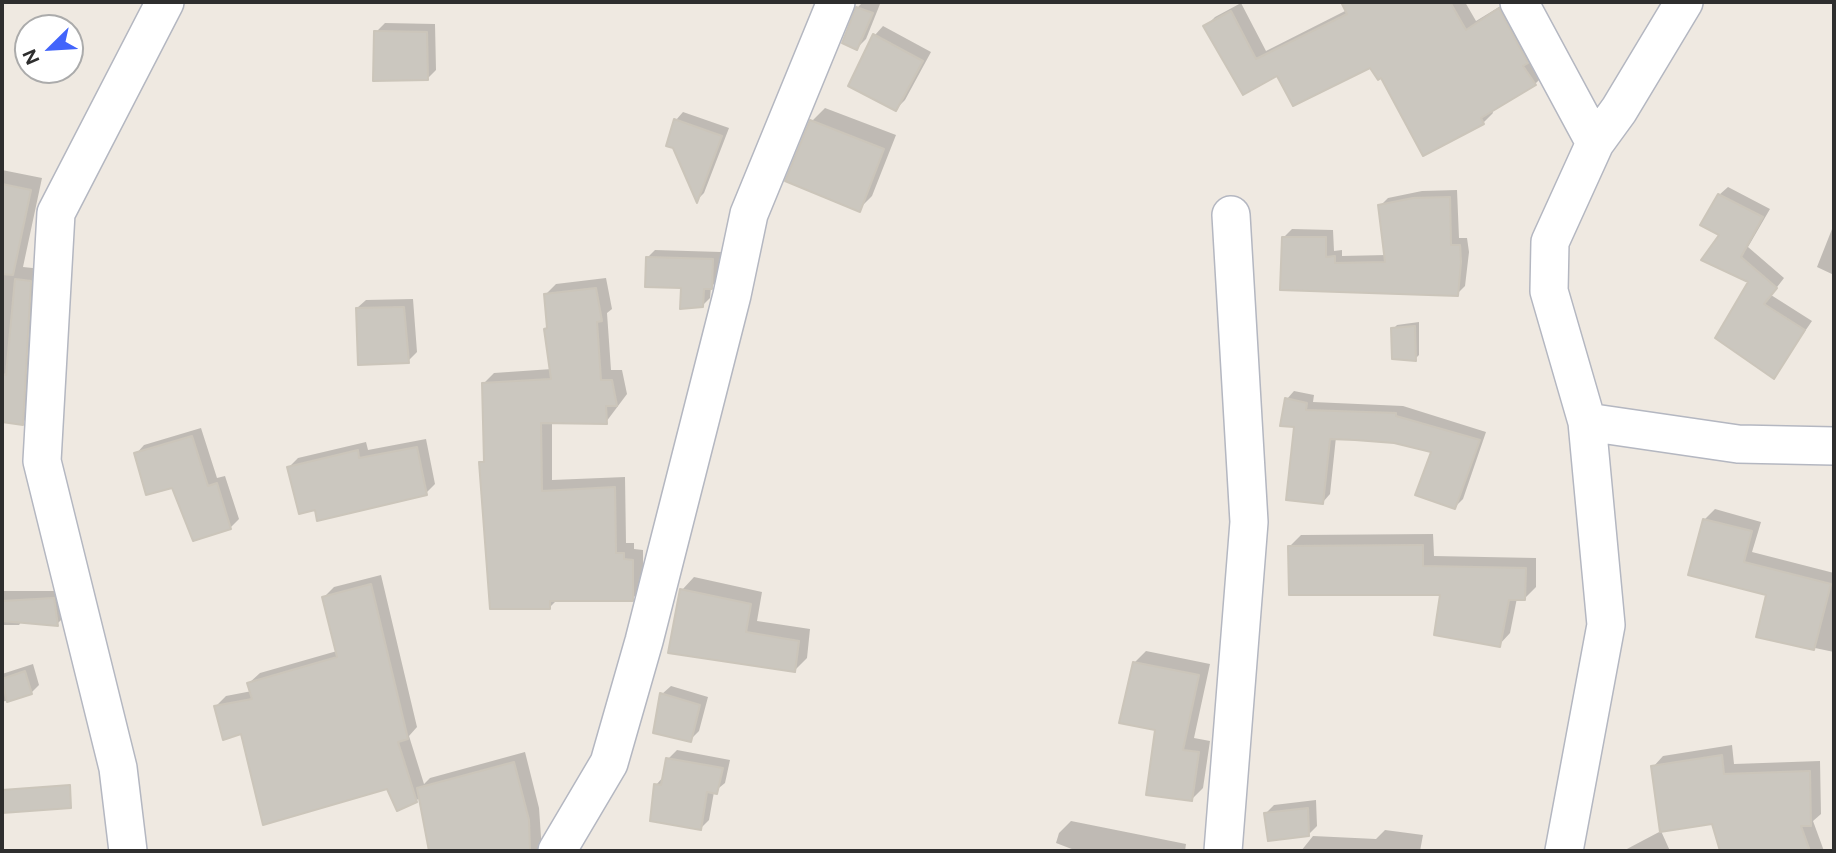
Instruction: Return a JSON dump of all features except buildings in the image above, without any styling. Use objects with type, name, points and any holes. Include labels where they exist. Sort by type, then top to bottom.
[{"type":"street","points":[[128,851],[118,768],[42,461],[55,213],[165,2]]},
{"type":"street","points":[[557,851],[609,763],[644,641],[749,214],[836,2]]},
{"type":"street","points":[[1519,2],[1595,143]]},
{"type":"street","points":[[1564,851],[1606,625],[1587,422],[1549,291],[1550,242],[1595,143],[1619,110],[1684,2]]},
{"type":"street","points":[[1223,851],[1249,522],[1231,215]]},
{"type":"street","points":[[1587,422],[1738,444],[1834,446]]}]
